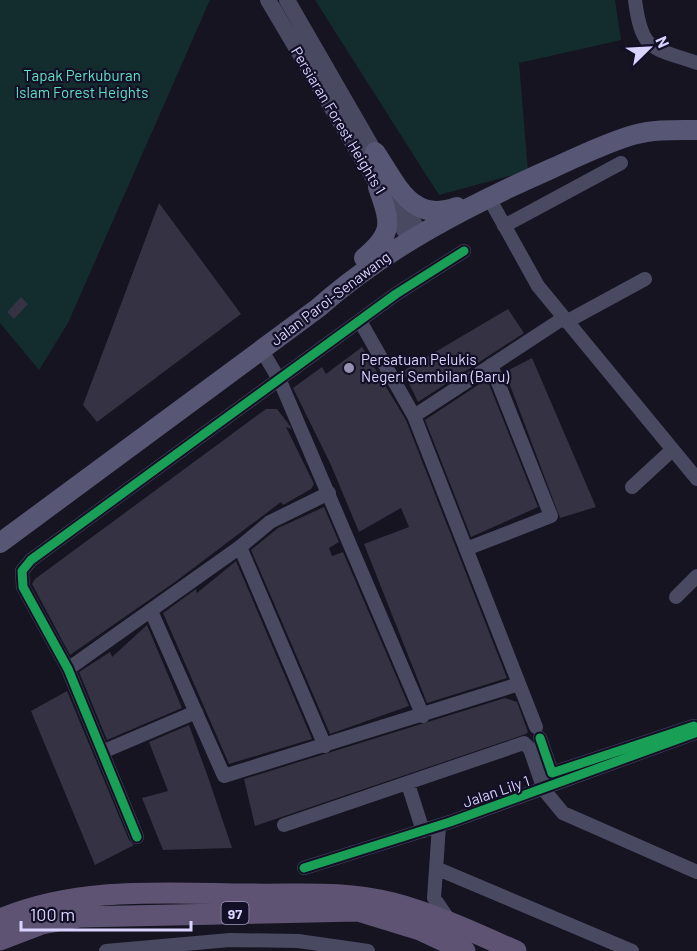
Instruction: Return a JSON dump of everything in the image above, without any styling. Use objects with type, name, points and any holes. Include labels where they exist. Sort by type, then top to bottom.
[{"type":"main road","name":"Jalan Paroi-Senawang","points":[[0,543],[318,308],[354,276],[415,237],[496,194],[634,135],[697,130]]},
{"type":"main road","points":[[375,152],[411,203],[419,209],[434,212],[452,209],[496,194]]},
{"type":"main road","points":[[318,308],[334,284],[382,243],[385,237],[388,222],[378,187]]},
{"type":"main road","name":"97","points":[[0,919],[60,900],[117,893],[324,892],[400,906],[516,951]]},
{"type":"main road","name":"97","points":[[0,940],[42,924],[80,917],[358,911],[420,930],[465,951]]},
{"type":"street","name":"Persiaran Forest Heights 1","points":[[268,0],[378,187],[415,237]]},
{"type":"street","name":"Persiaran Forest Heights 1","points":[[287,0],[375,152],[415,237]]},
{"type":"street","points":[[635,0],[646,42],[654,48],[697,63]]},
{"type":"street","points":[[504,226],[621,163]]},
{"type":"street","points":[[496,194],[504,226],[538,286],[671,451],[697,479]]},
{"type":"street","points":[[137,837],[68,669],[23,587],[22,571],[31,560],[280,381],[396,294],[464,250]]},
{"type":"street","points":[[414,416],[564,320],[645,279]]},
{"type":"street","points":[[152,611],[224,776],[423,716],[519,684],[414,416],[360,321]]},
{"type":"street","points":[[261,349],[280,381],[423,716]]},
{"type":"street","points":[[466,549],[551,516],[491,366]]},
{"type":"street","points":[[633,487],[671,451]]},
{"type":"street","points":[[68,669],[240,547],[270,522],[329,493]]},
{"type":"street","points":[[240,547],[325,746]]},
{"type":"street","points":[[676,597],[697,576]]},
{"type":"street","name":"Jalan Lily 1","points":[[304,868],[544,790],[695,733],[694,726],[552,773],[519,684]]},
{"type":"street","points":[[102,752],[196,712]]},
{"type":"street","points":[[284,825],[524,743],[530,749],[544,790],[563,813],[697,872]]},
{"type":"street","points":[[408,784],[423,831]]},
{"type":"street","points":[[439,826],[438,869],[434,889],[437,906],[458,927]]},
{"type":"street","points":[[438,869],[633,951]]},
{"type":"street","points":[[400,906],[417,902],[434,889]]},
{"type":"street","points":[[106,951],[230,939],[298,941],[368,951]]},
{"type":"green space","name":"Tapak Perkuburan Islam Forest Heights","points":[[0,0],[210,0],[68,323],[39,370],[0,323]]},
{"type":"green space","points":[[315,0],[615,0],[621,40],[519,63],[528,171],[439,195]]},
{"type":"building","points":[[159,203],[241,314],[97,422],[83,405]]},
{"type":"building","points":[[21,297],[28,304],[14,319],[7,312]]},
{"type":"building","points":[[508,309],[524,333],[418,402],[403,371]]},
{"type":"building","points":[[362,347],[406,420],[507,678],[427,703],[364,544],[409,527],[401,508],[359,532],[331,465],[293,388],[322,367],[326,374]]},
{"type":"building","points":[[532,358],[596,507],[560,518],[505,372]]},
{"type":"building","points":[[487,379],[538,507],[471,537],[425,420]]},
{"type":"building","points":[[266,409],[277,409],[290,426],[291,429],[286,427],[314,484],[311,489],[283,505],[281,502],[175,582],[70,655],[32,584],[35,579]]},
{"type":"building","points":[[324,507],[339,542],[329,548],[332,556],[343,552],[409,706],[330,734],[251,550],[278,528]]},
{"type":"building","points":[[236,561],[312,739],[229,764],[163,613],[196,589],[197,593]]},
{"type":"building","points":[[147,625],[182,708],[107,740],[79,672],[110,652],[112,657]]},
{"type":"building","points":[[67,691],[129,840],[134,845],[95,865],[31,711]]},
{"type":"building","points":[[505,698],[517,702],[528,732],[526,734],[255,826],[244,779]]},
{"type":"building","points":[[189,725],[232,848],[163,850],[142,798],[168,791],[149,742]]},
{"type":"cycle path","points":[[137,837],[68,669],[23,587],[22,571],[31,560],[396,294],[464,251]]},
{"type":"cycle path","points":[[304,868],[450,822],[695,733],[694,726],[552,773],[540,738]]},
{"type":"place","name":"Persatuan Pelukis Negeri Sembilan (Baru)","points":[[349,368]]}]
